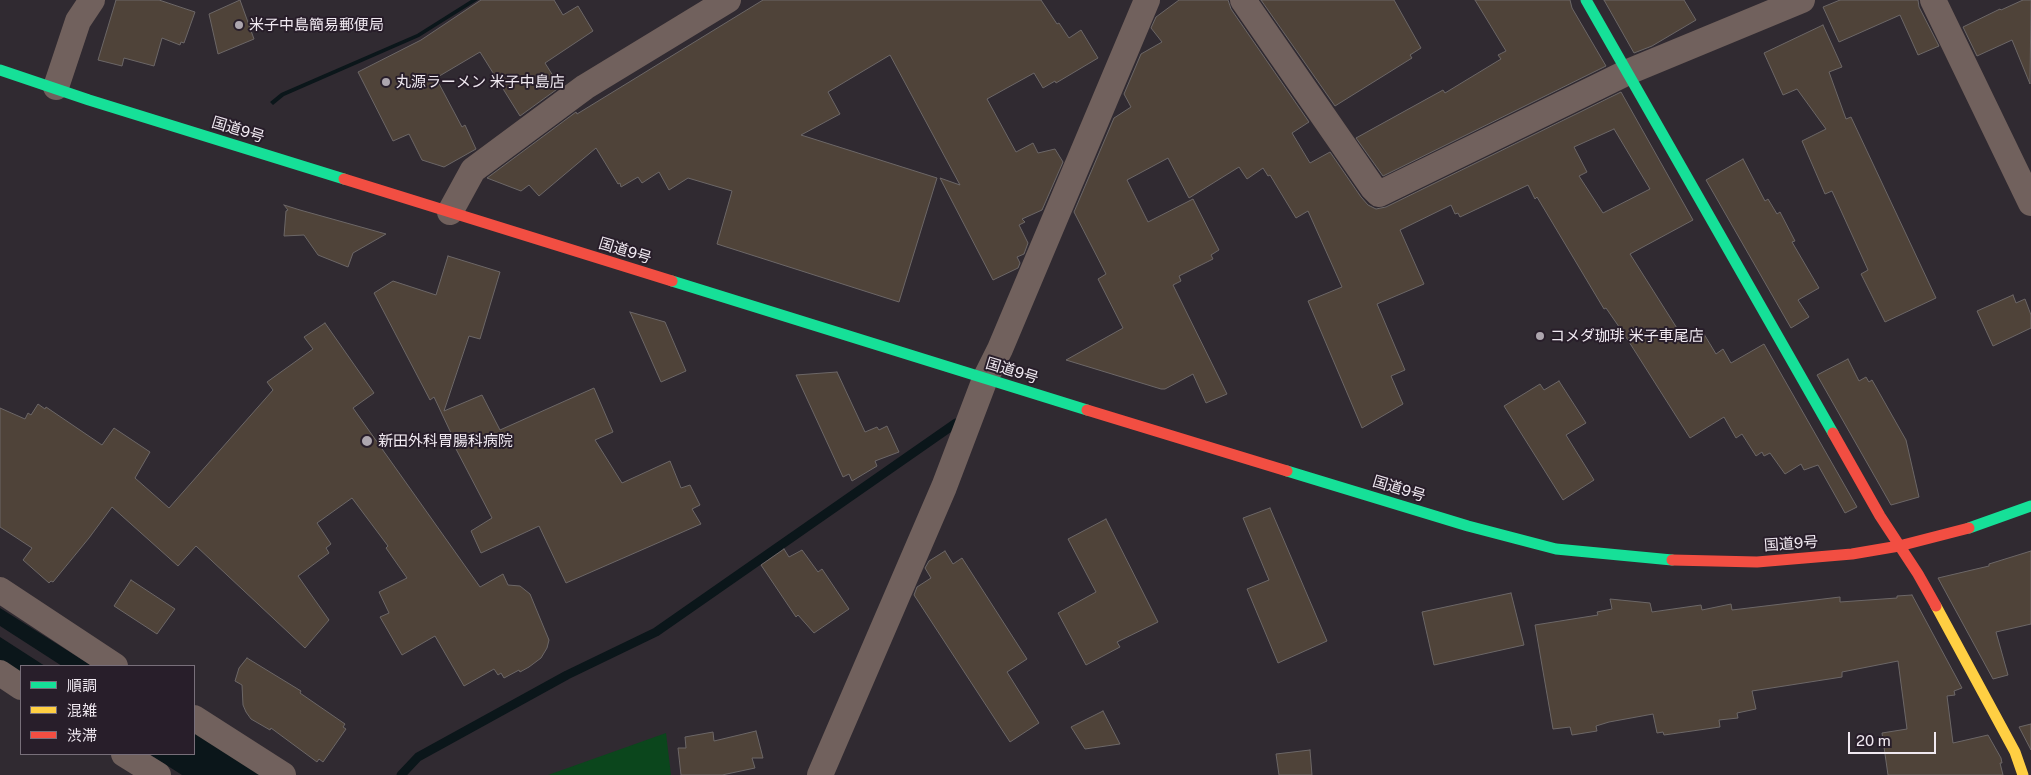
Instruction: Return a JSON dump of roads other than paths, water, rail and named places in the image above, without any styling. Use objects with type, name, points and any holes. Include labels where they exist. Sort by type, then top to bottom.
[{"type":"main road","points":[[1586,0],[1876,508],[1918,574],[2015,752],[2022,775]]},
{"type":"main road","name":"国道9号","points":[[0,70],[89,100],[985,379],[1468,526],[1556,549],[1652,559],[1757,562],[1852,554],[1899,546],[1974,527],[2031,506]]},
{"type":"street","points":[[56,88],[78,21],[92,0]]},
{"type":"street","points":[[450,212],[473,170],[585,87],[728,0]]},
{"type":"street","points":[[820,775],[944,487],[985,379],[1000,349],[1147,0]]},
{"type":"street","points":[[1243,0],[1379,194],[1628,72],[1795,1]]},
{"type":"street","points":[[1933,0],[2031,203]]},
{"type":"street","points":[[0,590],[113,665]]},
{"type":"street","points":[[195,719],[283,775]]},
{"type":"street","points":[[126,755],[158,775]]},
{"type":"waterway","points":[[401,775],[418,757],[567,675],[656,632],[956,423]]},
{"type":"place","name":"米子中島簡易郵便局","points":[[239,25]]},
{"type":"place","name":"丸源ラーメン 米子中島店","points":[[386,82]]},
{"type":"place","name":"コメダ珈琲 米子車尾店","points":[[1540,336]]},
{"type":"place","name":"新田外科胃腸科病院","points":[[367,441]]}]
